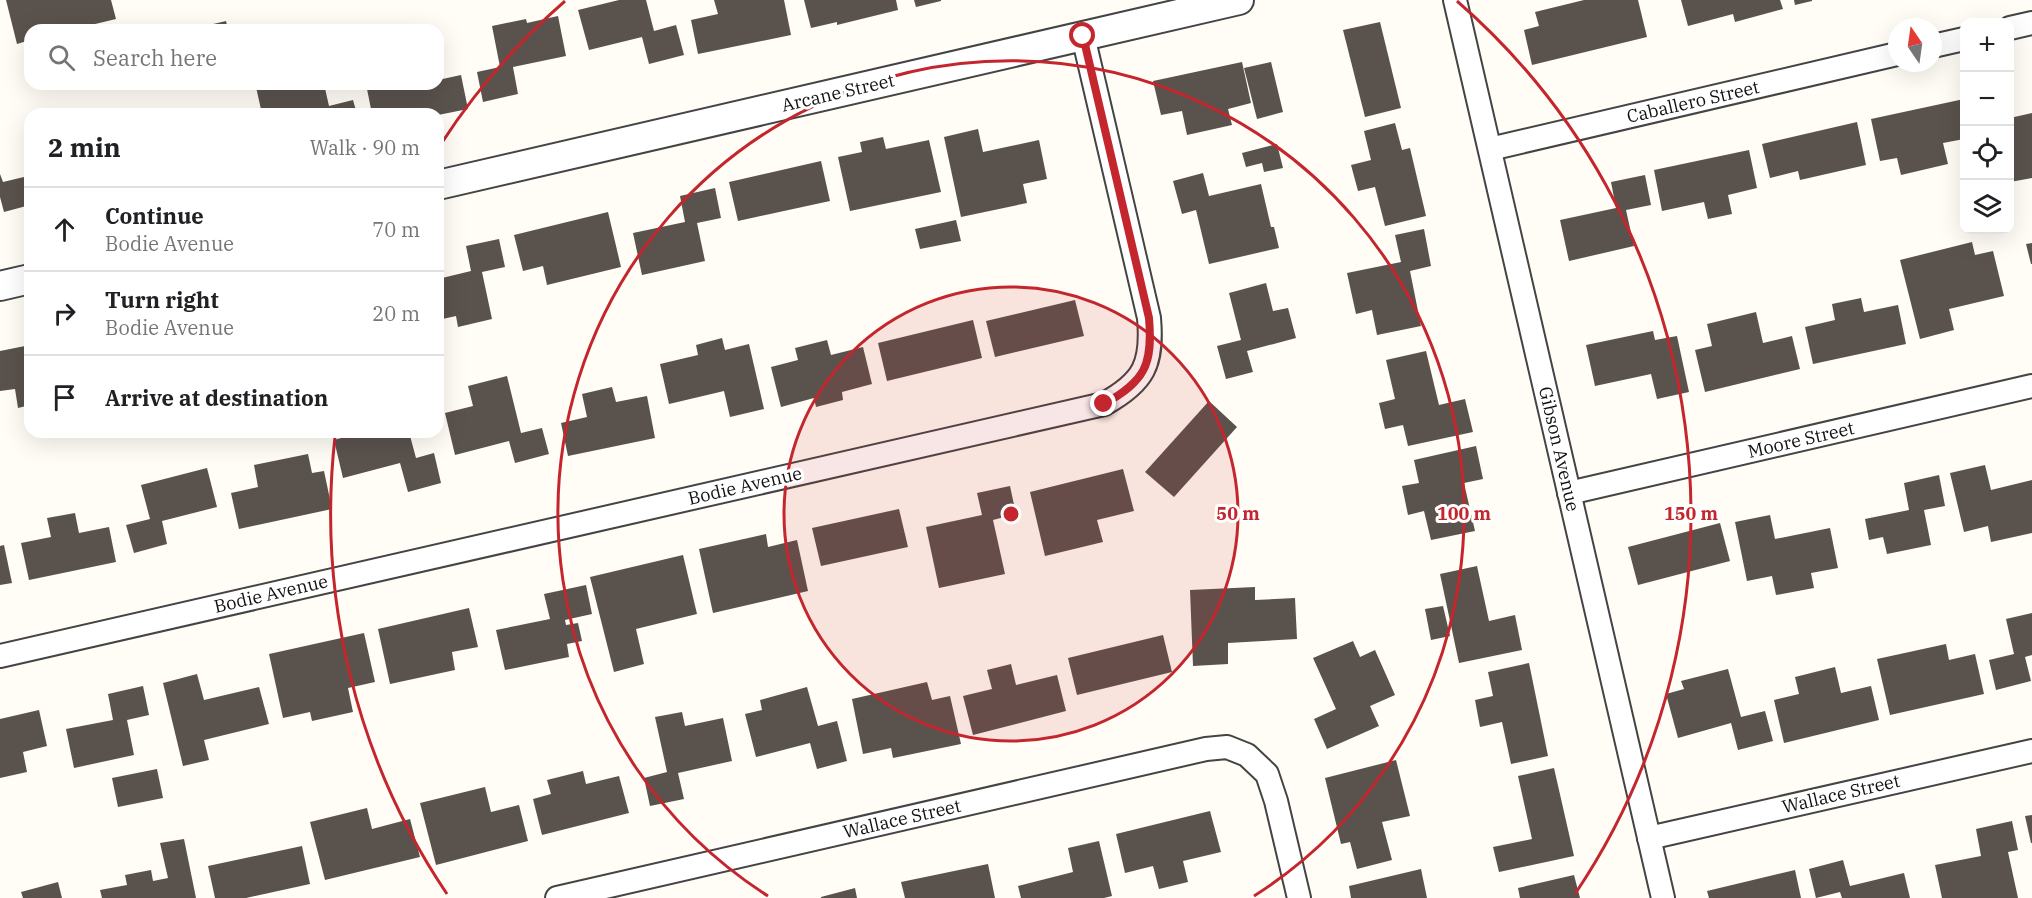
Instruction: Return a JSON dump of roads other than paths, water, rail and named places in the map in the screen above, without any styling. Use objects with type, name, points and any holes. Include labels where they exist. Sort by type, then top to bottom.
[{"type":"street","name":"Arcane Street","points":[[444,184],[1239,0]]},
{"type":"street","name":"Gibson Avenue","points":[[1455,0],[1663,898]]},
{"type":"street","points":[[2014,27],[2032,23]]},
{"type":"street","name":"Bodie Avenue","points":[[0,656],[1104,404],[1127,391],[1144,371],[1152,345],[1149,318],[1083,36]]},
{"type":"street","points":[[1942,44],[1960,40]]},
{"type":"street","name":"Caballero Street","points":[[1490,149],[1888,56]]},
{"type":"street","points":[[0,286],[24,280]]},
{"type":"street","name":"Moore Street","points":[[1569,493],[2032,386]]},
{"type":"street","name":"Wallace Street","points":[[557,898],[1206,749],[1227,747],[1247,755],[1267,774],[1276,801],[1299,898]]},
{"type":"street","name":"Wallace Street","points":[[1649,838],[2032,751]]}]
